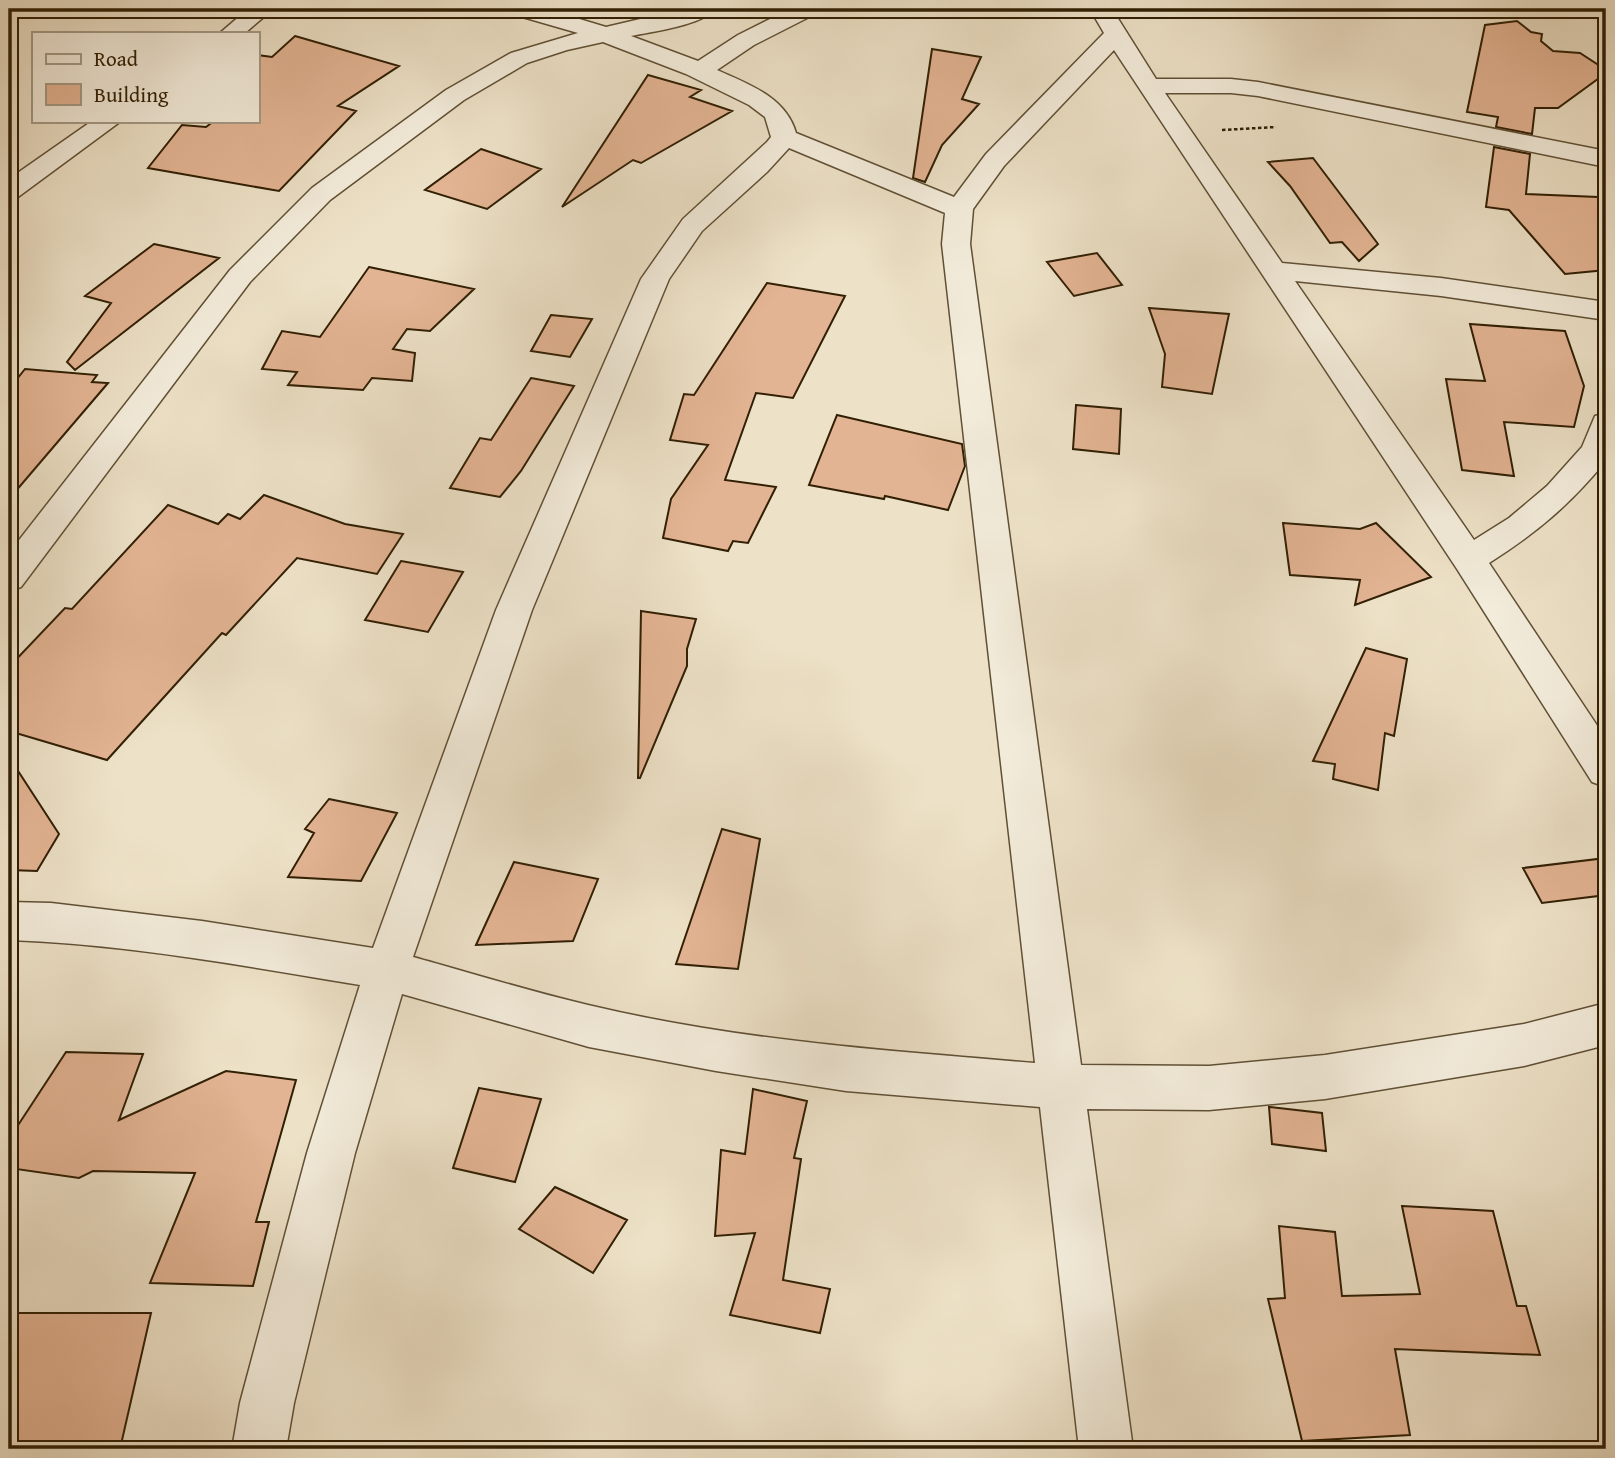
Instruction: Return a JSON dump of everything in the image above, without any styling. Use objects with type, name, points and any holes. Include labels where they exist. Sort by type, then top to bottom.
[{"type":"street","points":[[232,32],[262,9]]},
{"type":"street","points":[[259,1449],[267,1404],[331,1153],[387,970],[514,610],[655,279],[677,243],[699,218],[772,156],[784,137],[781,123],[773,110],[738,88],[602,34],[520,9]]},
{"type":"street","points":[[9,578],[240,276],[321,194],[360,162],[481,79],[519,58],[602,34],[674,20],[704,9]]},
{"type":"street","points":[[699,71],[746,40],[805,10]]},
{"type":"street","points":[[1106,1449],[956,244],[959,209],[995,160],[1108,22],[1148,86],[1469,560],[1606,771]]},
{"type":"street","points":[[1148,86],[1231,86],[1258,89],[1606,159]]},
{"type":"street","points":[[9,191],[107,122]]},
{"type":"street","points":[[784,137],[959,209]]},
{"type":"street","points":[[1274,271],[1397,281],[1520,296],[1606,311]]},
{"type":"street","points":[[1469,560],[1521,526],[1559,494],[1597,451],[1606,423]]},
{"type":"street","points":[[9,921],[51,922],[202,940],[387,970],[589,1027],[716,1050],[846,1069],[1060,1087],[1209,1088],[1325,1077],[1524,1045],[1606,1024]]},
{"type":"building","points":[[1517,21],[1531,32],[1542,34],[1541,41],[1553,51],[1580,53],[1606,70],[1606,73],[1558,108],[1535,108],[1532,134],[1496,127],[1498,117],[1467,112],[1485,25]]},
{"type":"building","points":[[295,36],[399,66],[338,106],[356,111],[279,191],[148,168],[182,125],[206,127],[213,122],[259,122],[259,55],[272,57]]},
{"type":"building","points":[[932,49],[981,57],[962,99],[979,104],[942,145],[925,182],[913,178]]},
{"type":"building","points":[[648,75],[701,90],[690,97],[732,111],[641,163],[633,160],[562,207]]},
{"type":"building","points":[[1494,147],[1530,154],[1526,194],[1598,197],[1606,221],[1606,270],[1565,274],[1509,210],[1486,207]]},
{"type":"building","points":[[481,149],[541,169],[487,209],[425,190]]},
{"type":"building","points":[[1313,158],[1378,244],[1359,261],[1342,242],[1330,243],[1290,186],[1268,162]]},
{"type":"building","points":[[154,244],[219,258],[75,370],[67,362],[111,303],[85,296]]},
{"type":"building","points":[[1097,253],[1122,285],[1074,296],[1047,262]]},
{"type":"building","points":[[369,267],[474,289],[430,331],[407,329],[393,349],[415,353],[412,381],[372,378],[363,390],[288,385],[297,372],[262,369],[282,331],[320,337]]},
{"type":"building","points":[[767,283],[845,296],[793,398],[756,393],[725,480],[776,487],[748,543],[733,541],[728,551],[663,538],[671,499],[708,445],[670,440],[684,394],[694,395]]},
{"type":"building","points":[[1149,308],[1229,314],[1212,394],[1162,387],[1165,354]]},
{"type":"building","points":[[551,315],[592,319],[570,357],[531,351]]},
{"type":"building","points":[[1470,324],[1565,331],[1584,386],[1574,427],[1504,422],[1514,476],[1462,470],[1446,379],[1485,381]]},
{"type":"building","points":[[25,369],[97,375],[92,382],[108,383],[9,499],[9,389]]},
{"type":"building","points":[[531,378],[574,386],[521,471],[500,497],[450,488],[480,438],[491,440]]},
{"type":"building","points":[[1076,405],[1121,409],[1119,454],[1073,449]]},
{"type":"building","points":[[837,415],[962,444],[965,466],[948,510],[885,496],[884,499],[809,485]]},
{"type":"building","points":[[264,495],[345,524],[403,534],[377,574],[297,558],[226,635],[222,633],[107,760],[9,731],[9,667],[65,608],[72,609],[168,505],[218,524],[228,514],[240,519]]},
{"type":"building","points":[[1283,523],[1360,529],[1376,523],[1431,577],[1355,605],[1360,580],[1290,575]]},
{"type":"building","points":[[401,561],[463,572],[428,632],[365,620]]},
{"type":"building","points":[[641,611],[696,619],[687,649],[687,666],[638,778]]},
{"type":"building","points":[[1366,648],[1407,659],[1394,736],[1385,733],[1378,790],[1333,779],[1335,764],[1313,761]]},
{"type":"building","points":[[9,757],[59,834],[37,871],[9,870]]},
{"type":"building","points":[[329,799],[397,813],[361,881],[288,877],[314,833],[305,829]]},
{"type":"building","points":[[722,829],[760,839],[738,969],[676,964]]},
{"type":"building","points":[[1606,858],[1606,895],[1542,903],[1523,868]]},
{"type":"building","points":[[514,862],[598,879],[573,941],[476,945]]},
{"type":"building","points":[[66,1052],[143,1054],[119,1120],[226,1071],[296,1080],[256,1222],[269,1222],[253,1286],[150,1283],[195,1173],[93,1171],[79,1178],[9,1168],[9,1139]]},
{"type":"building","points":[[479,1088],[541,1099],[515,1182],[453,1168]]},
{"type":"building","points":[[753,1089],[807,1101],[794,1158],[801,1159],[783,1280],[830,1289],[820,1333],[730,1315],[755,1233],[715,1236],[721,1150],[745,1154]]},
{"type":"building","points":[[1269,1107],[1322,1113],[1326,1151],[1272,1144]]},
{"type":"building","points":[[555,1187],[627,1220],[593,1273],[519,1229]]},
{"type":"building","points":[[1402,1206],[1493,1211],[1517,1306],[1526,1306],[1540,1355],[1395,1349],[1410,1435],[1302,1441],[1268,1299],[1285,1298],[1279,1226],[1335,1232],[1342,1296],[1420,1294]]},
{"type":"building","points":[[9,1313],[151,1313],[120,1449],[9,1449]]}]
